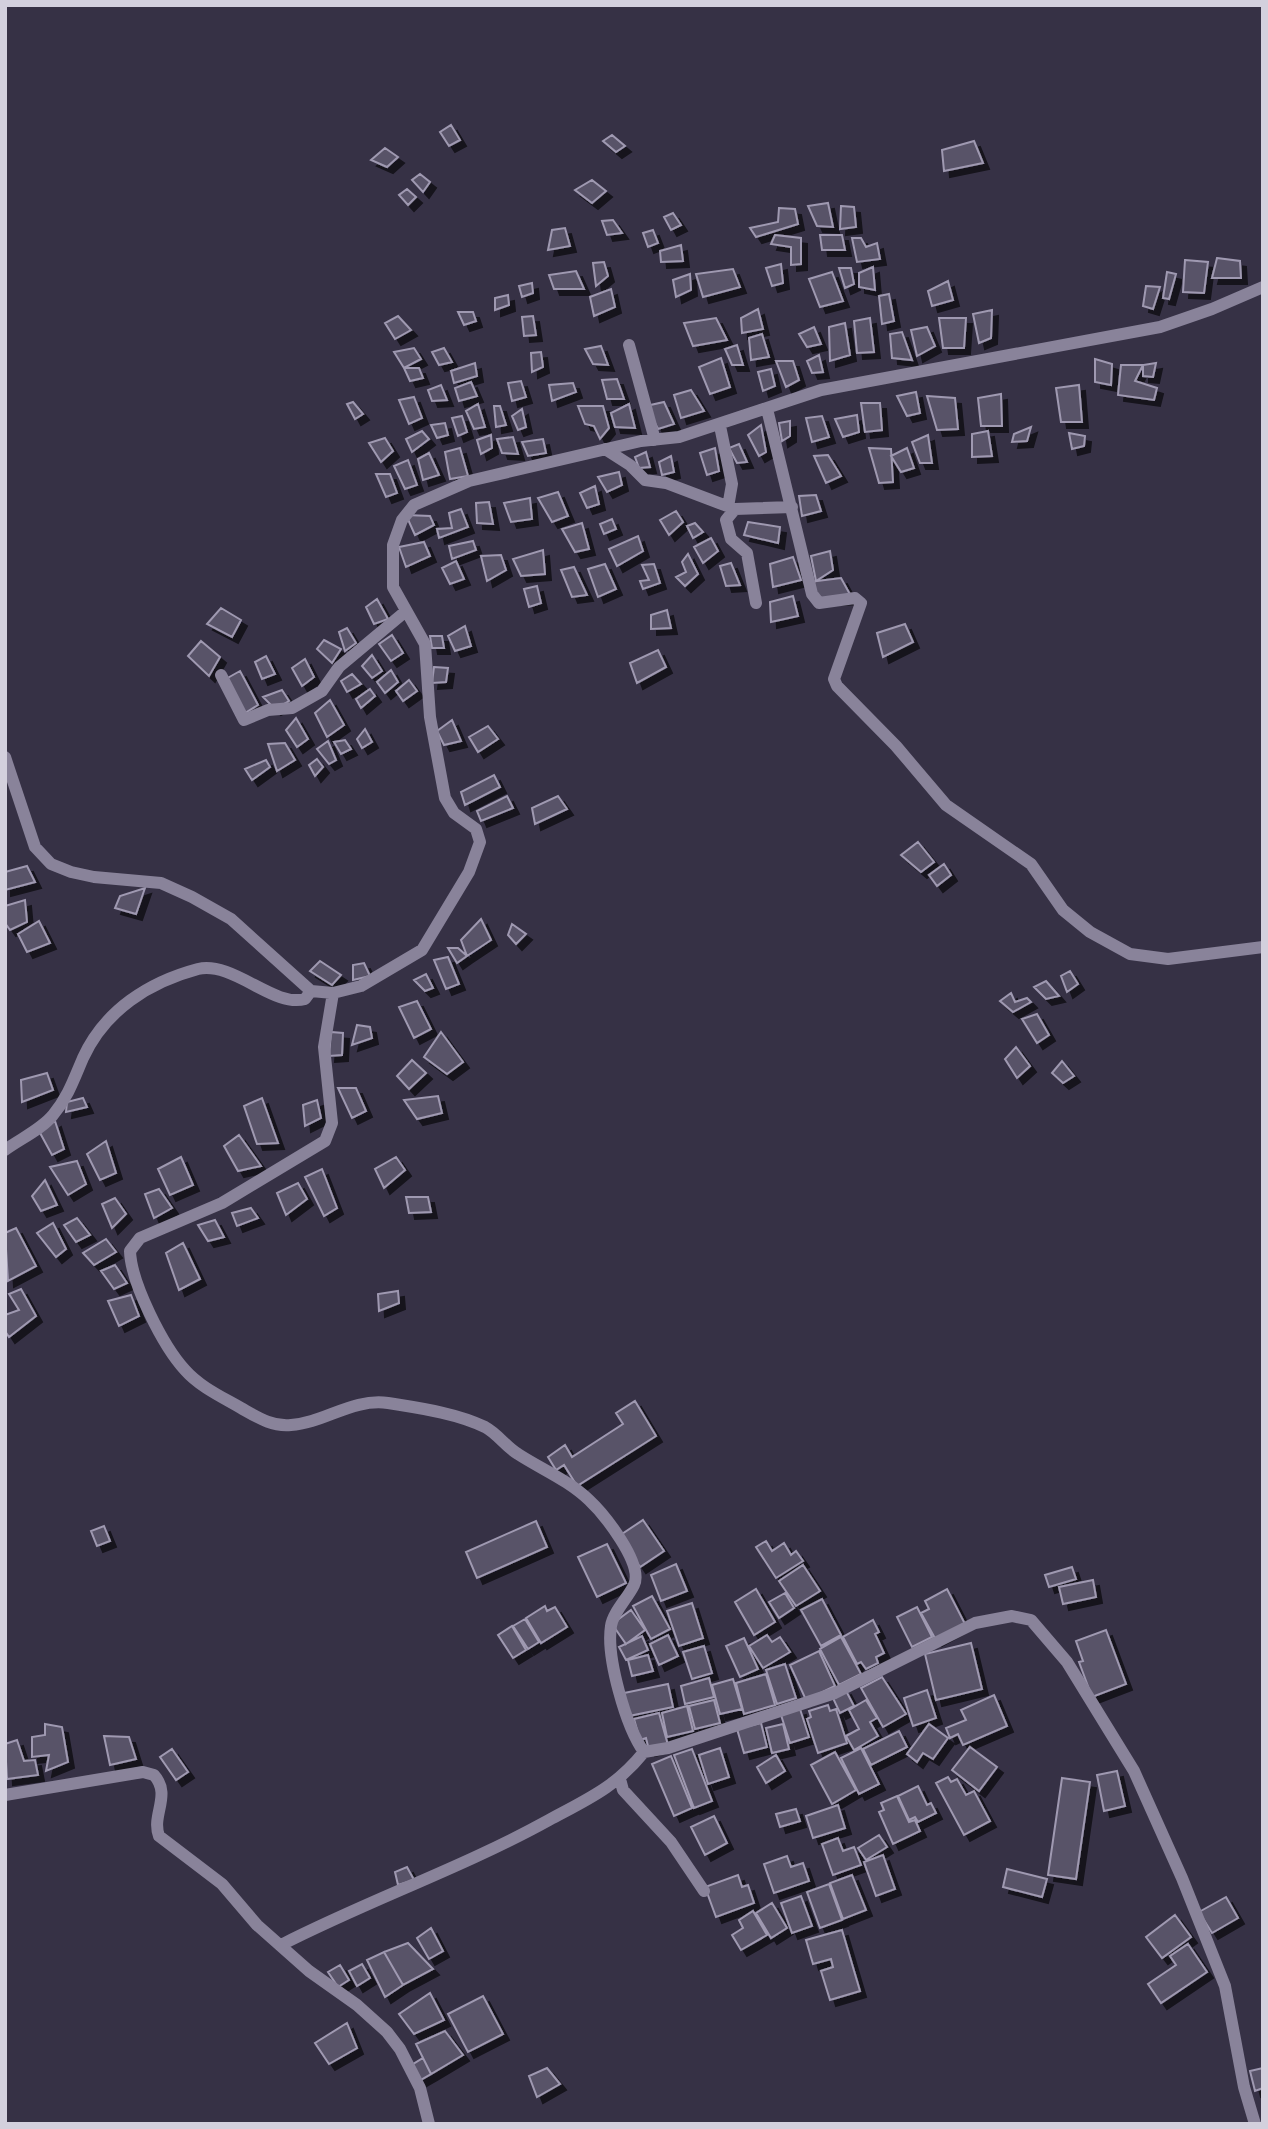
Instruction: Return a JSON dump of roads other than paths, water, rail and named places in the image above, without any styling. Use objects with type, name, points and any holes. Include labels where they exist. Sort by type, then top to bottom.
[{"type":"street","points":[[5,757],[35,846],[51,864],[71,873],[162,883],[231,919],[311,991],[333,993],[361,986],[422,950],[469,872],[480,842],[476,829],[454,813],[444,798],[430,717],[426,651],[421,634],[393,587],[393,545],[402,520],[414,505],[469,481],[605,449],[679,437],[720,426],[821,390],[1160,327],[1263,287]]},
{"type":"street","points":[[629,345],[655,440]]},
{"type":"street","points":[[767,409],[816,600],[822,603],[855,598],[861,605],[834,679],[835,684],[896,746],[946,805],[1031,864],[1073,920],[1121,950],[1141,956],[1178,959],[1263,947]]},
{"type":"street","points":[[720,426],[732,484],[731,508],[726,520],[727,533],[747,553],[756,603]]},
{"type":"street","points":[[605,449],[630,465],[645,480],[666,483],[731,508],[792,507]]},
{"type":"street","points":[[221,675],[244,720],[268,710],[292,708],[321,691],[339,667],[406,611]]},
{"type":"street","points":[[5,1150],[51,1118],[69,1093],[83,1058],[111,1016],[143,990],[170,977],[203,968],[227,972],[292,1000],[305,999],[311,991]]},
{"type":"street","points":[[333,993],[324,1047],[332,1124],[325,1141],[222,1203],[140,1238],[130,1251],[133,1272],[161,1334],[185,1371],[212,1392],[260,1419],[290,1425],[358,1404],[374,1403],[459,1418],[486,1428],[515,1453],[547,1470],[588,1499],[613,1528],[636,1572],[636,1582],[611,1625],[611,1665],[625,1713],[644,1752]]},
{"type":"street","points":[[281,1945],[335,1918],[494,1850],[620,1780],[644,1752],[680,1744],[835,1693],[975,1623],[1012,1616],[1031,1620],[1066,1661],[1134,1771],[1177,1866],[1225,1986],[1244,2087],[1255,2124]]},
{"type":"street","points":[[5,1795],[143,1772],[151,1774],[159,1781],[163,1794],[156,1828],[159,1836],[222,1884],[257,1925],[309,1971],[357,2005],[387,2032],[400,2049],[420,2088],[429,2124]]},
{"type":"street","points":[[620,1780],[623,1790],[671,1842],[704,1891]]}]
